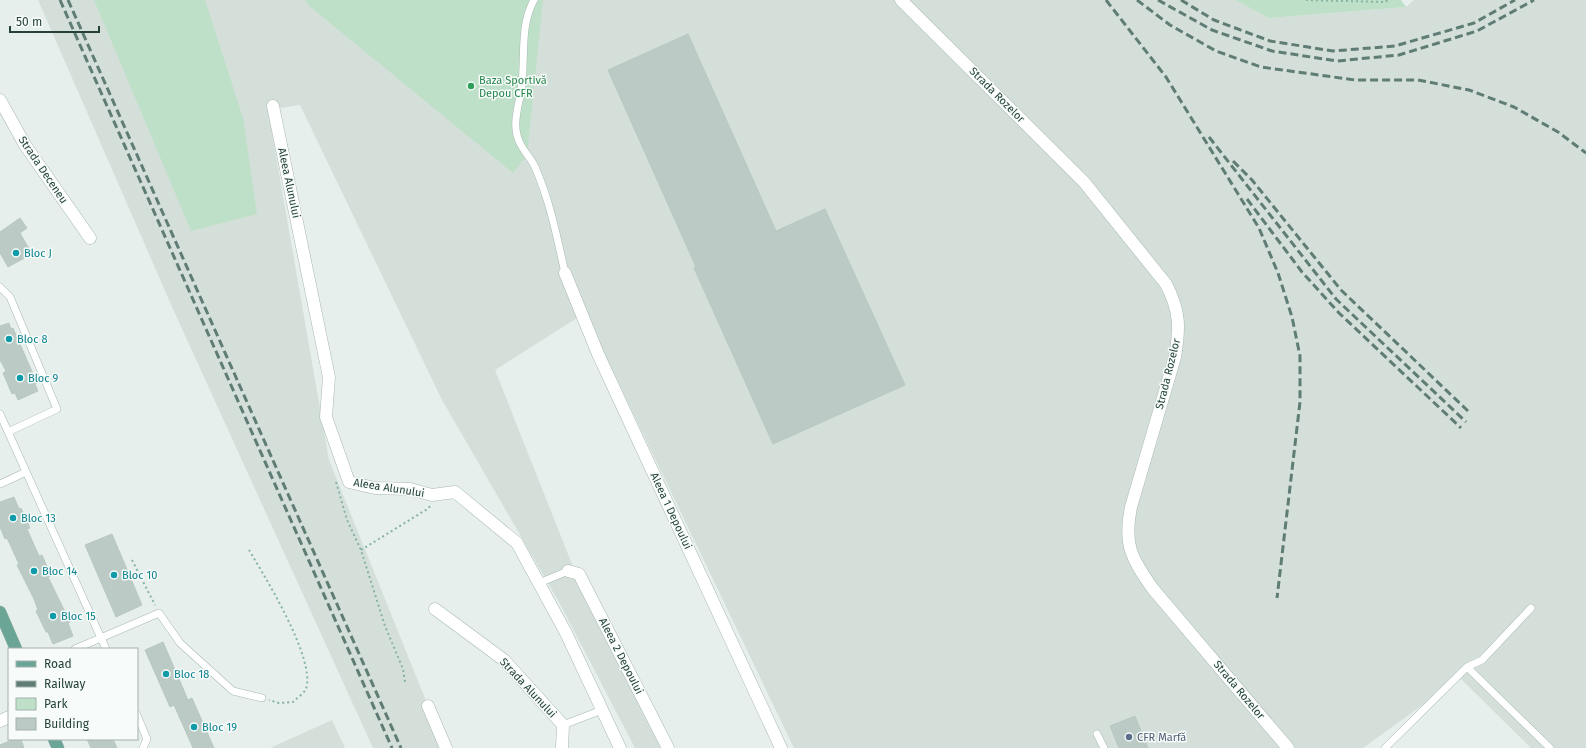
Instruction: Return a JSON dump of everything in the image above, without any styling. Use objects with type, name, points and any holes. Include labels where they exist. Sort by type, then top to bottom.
[{"type":"main road","points":[[0,612],[16,648]]},
{"type":"street","name":"Strada Rozelor","points":[[901,0],[1084,182],[1166,284],[1175,302],[1179,320],[1178,340],[1175,357],[1131,507],[1127,526],[1129,545],[1137,566],[1154,589],[1288,748]]},
{"type":"street","name":"Strada Deceneu","points":[[0,100],[25,145],[90,238]]},
{"type":"street","name":"Aleea Alunului","points":[[273,106],[329,377],[326,418],[348,482],[375,488],[410,489],[432,495],[455,492],[517,543],[566,633],[620,748]]},
{"type":"street","name":"Aleea 1 Depoului","points":[[566,273],[593,343],[781,748]]},
{"type":"street","name":"Aleea 2 Depoului","points":[[568,571],[579,574],[668,748]]},
{"type":"street","name":"Strada Alunului","points":[[435,609],[504,660],[563,725],[562,748]]},
{"type":"street","points":[[428,706],[446,748]]},
{"type":"lane","points":[[534,0],[530,8],[524,38],[522,84],[515,125],[519,141],[535,166],[554,220],[566,273]]},
{"type":"lane","points":[[0,287],[10,297],[57,409],[8,432]]},
{"type":"lane","points":[[0,414],[106,648]]},
{"type":"lane","points":[[0,484],[26,472]]},
{"type":"lane","points":[[539,583],[568,571]]},
{"type":"lane","points":[[1385,748],[1467,667],[1482,660],[1531,608]]},
{"type":"lane","points":[[77,648],[159,613],[180,643],[233,691],[262,698]]},
{"type":"lane","points":[[1467,667],[1550,748]]},
{"type":"lane","points":[[563,725],[602,710]]},
{"type":"lane","points":[[138,717],[147,739],[143,748]]},
{"type":"lane","points":[[1097,734],[1104,748]]},
{"type":"path","points":[[1306,0],[1385,2],[1388,0]]},
{"type":"path","points":[[341,462],[336,484],[347,520],[361,550],[385,626],[403,669],[405,682]]},
{"type":"path","points":[[361,550],[429,508],[432,495]]},
{"type":"path","points":[[249,550],[270,584],[292,630],[308,672],[306,690],[293,702],[279,703],[262,698]]},
{"type":"path","points":[[132,560],[159,613]]},
{"type":"shaded area","points":[[38,0],[1235,0],[1269,18],[1406,7],[1414,0],[1586,0],[1586,748],[1531,748],[1460,678],[1363,748],[794,748],[585,313],[495,370],[583,592],[661,748],[635,748],[560,604],[442,400],[300,105],[268,110],[329,460],[445,748],[373,748],[173,309]]},
{"type":"shaded area","points":[[332,720],[345,748],[270,748]]},
{"type":"green space","points":[[94,0],[205,0],[243,118],[257,214],[191,231]]},
{"type":"green space","name":"Baza Sportivă Depou CFR","points":[[306,0],[543,0],[527,155],[513,173],[308,5]]},
{"type":"green space","points":[[1235,0],[1401,0],[1406,7],[1269,18]]},
{"type":"building","points":[[688,34],[776,231],[825,209],[905,385],[773,444],[694,268],[696,267],[608,70]]},
{"type":"building","points":[[20,218],[27,228],[20,233],[32,254],[8,267],[0,253],[0,232]]},
{"type":"building","points":[[9,323],[11,329],[13,328],[37,383],[35,384],[38,391],[18,400],[15,393],[12,394],[3,373],[6,371],[0,360],[0,326]]},
{"type":"building","points":[[14,497],[30,528],[27,529],[39,556],[42,555],[51,576],[48,577],[70,622],[68,623],[73,636],[53,644],[36,611],[38,610],[34,599],[17,565],[19,564],[7,538],[5,539],[0,527],[0,502]]},
{"type":"building","name":"Bloc 10","points":[[112,534],[142,605],[116,617],[85,545]]},
{"type":"building","points":[[163,642],[188,700],[192,698],[214,748],[193,748],[174,705],[170,707],[145,650]]},
{"type":"building","name":"CFR Marfă","points":[[1135,716],[1148,748],[1119,748],[1110,726]]},
{"type":"building","points":[[12,740],[21,740],[24,748],[0,748],[0,745]]},
{"type":"building","points":[[87,740],[113,740],[117,748],[91,748]]},
{"type":"railway","points":[[60,0],[392,748]]},
{"type":"railway","points":[[68,0],[401,748]]},
{"type":"railway","points":[[1106,0],[1166,77],[1259,228],[1278,273],[1292,317],[1300,356],[1300,402],[1277,598]]},
{"type":"railway","points":[[1137,0],[1170,25],[1216,51],[1261,67],[1355,80],[1418,80],[1469,90],[1514,107],[1558,132],[1586,153]]},
{"type":"railway","points":[[1158,0],[1212,30],[1272,51],[1337,61],[1399,55],[1477,31],[1534,0]]},
{"type":"railway","points":[[1181,0],[1214,20],[1270,41],[1333,51],[1395,46],[1474,23],[1515,0]]},
{"type":"railway","points":[[1209,137],[1336,299],[1466,422]]},
{"type":"railway","points":[[1233,161],[1252,180],[1341,290],[1468,411]]},
{"type":"railway","points":[[1247,199],[1302,272],[1339,313],[1461,428]]},
{"type":"place","name":"Baza Sportivă Depou CFR","points":[[471,86]]},
{"type":"place","name":"Bloc J","points":[[16,253]]},
{"type":"place","name":"Bloc 8","points":[[9,339]]},
{"type":"place","name":"Bloc 9","points":[[20,378]]},
{"type":"place","name":"Bloc 13","points":[[13,518]]},
{"type":"place","name":"Bloc 14","points":[[34,571]]},
{"type":"place","name":"Bloc 10","points":[[114,575]]},
{"type":"place","name":"Bloc 15","points":[[53,616]]},
{"type":"place","name":"Bloc 18","points":[[166,674]]},
{"type":"place","name":"Bloc 19","points":[[194,727]]},
{"type":"place","name":"CFR Marfă","points":[[1129,737]]}]
